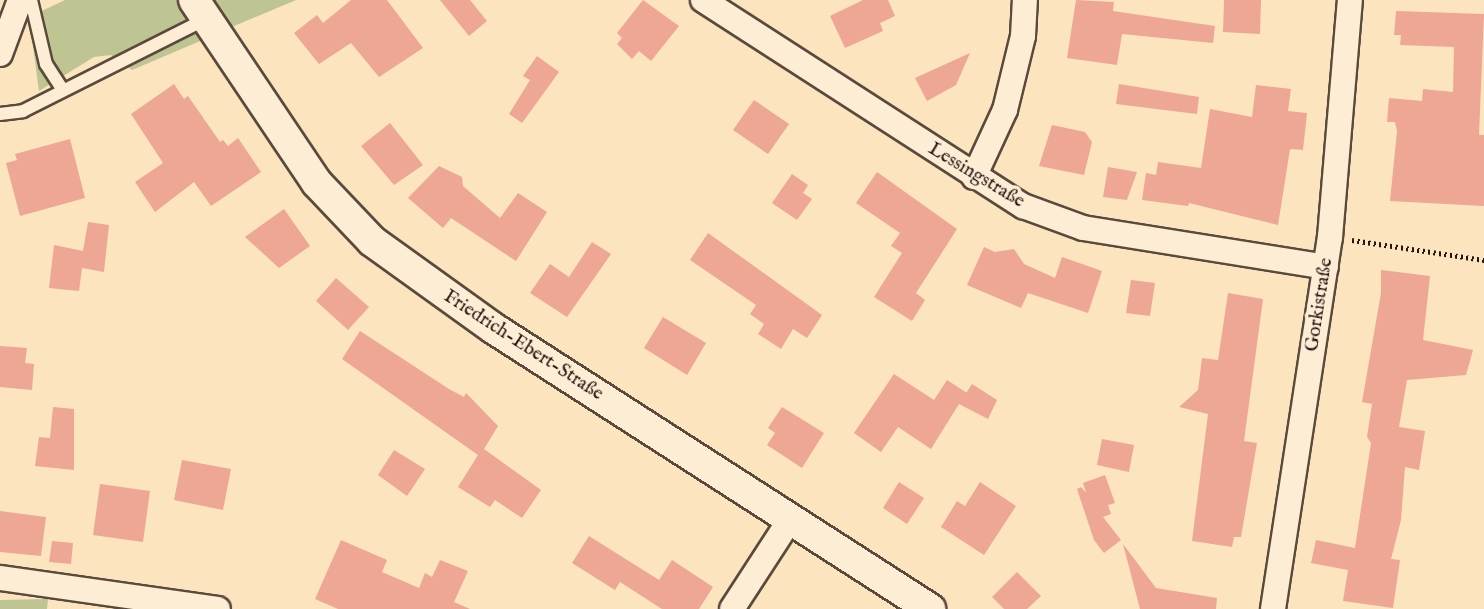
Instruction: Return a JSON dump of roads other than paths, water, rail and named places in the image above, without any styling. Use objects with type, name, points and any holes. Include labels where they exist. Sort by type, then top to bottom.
[{"type":"street","points":[[0,54],[20,0]]},
{"type":"street","name":"Lessingstraße","points":[[703,0],[974,177],[1023,206],[1083,228],[1326,267]]},
{"type":"street","points":[[974,177],[1005,110],[1023,36],[1025,0]]},
{"type":"street","name":"Gorkistraße","points":[[1273,609],[1330,237],[1350,0]]},
{"type":"street","name":"Friedrich-Ebert-Straße","points":[[199,5],[317,183],[372,240],[472,314],[930,609]]},
{"type":"street","points":[[732,609],[791,518]]},
{"type":"street","points":[[0,578],[218,609]]},
{"type":"lane","points":[[31,0],[46,64],[62,89]]},
{"type":"lane","points":[[0,114],[23,110],[62,89],[199,5]]}]
